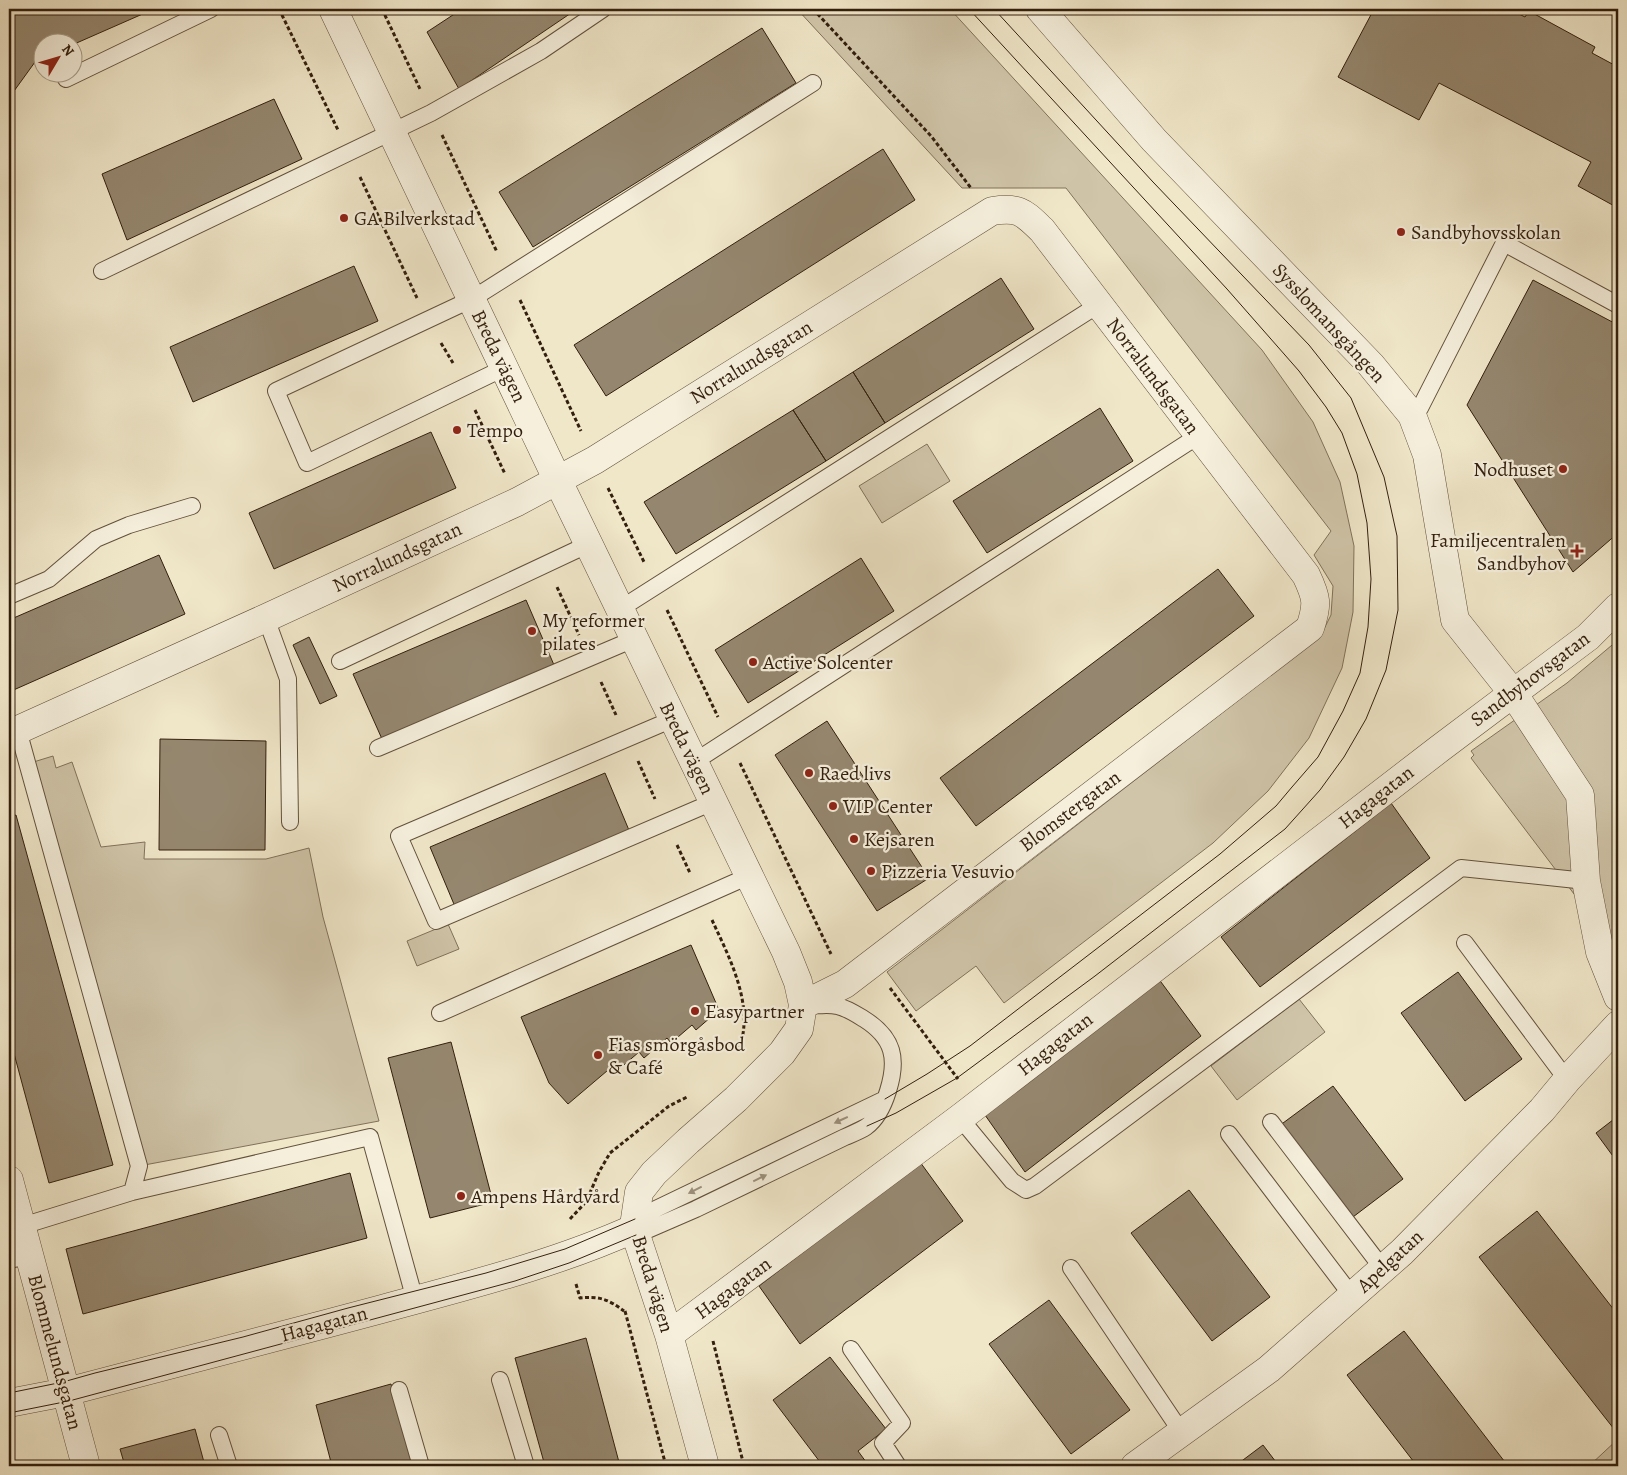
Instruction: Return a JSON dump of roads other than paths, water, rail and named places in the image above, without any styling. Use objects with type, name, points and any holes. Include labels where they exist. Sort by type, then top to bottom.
[{"type":"street","name":"Breda vägen","points":[[333,9],[558,481],[786,952],[798,982],[803,1005],[799,1029],[782,1053],[736,1099],[654,1173],[639,1192],[635,1227],[669,1335],[704,1466]]},
{"type":"street","name":"Sysslomansgången","points":[[1040,9],[1154,140],[1371,365],[1412,415],[1427,455],[1455,620],[1513,693]]},
{"type":"street","name":"Norralundsgatan","points":[[13,732],[266,618],[517,502],[558,481],[595,460],[992,211],[1008,209],[1026,214],[1042,230],[1306,575],[1314,593],[1316,610],[1310,628]]},
{"type":"street","name":"Sandbyhovsgatan","points":[[1439,748],[1588,637],[1618,607]]},
{"type":"street","name":"Blomstergatan","points":[[803,1005],[845,984],[1310,628]]},
{"type":"street","points":[[1513,693],[1580,795],[1586,881],[1600,952],[1618,997]]},
{"type":"street","name":"Hagagatan","points":[[669,1335],[968,1111],[1439,748]]},
{"type":"street","name":"Apelgatan","points":[[1135,1466],[1269,1369],[1402,1252],[1542,1110],[1618,1025]]},
{"type":"street","name":"Blommelundsgatan","points":[[9,1180],[22,1226],[19,1258],[66,1392],[86,1466]]},
{"type":"street","name":"Hagagatan","points":[[9,1403],[66,1392],[415,1300],[567,1256],[608,1241],[635,1227]]},
{"type":"lane","points":[[82,71],[211,9]]},
{"type":"lane","points":[[102,272],[432,113],[541,51],[603,9]]},
{"type":"lane","points":[[504,368],[307,463],[276,391],[472,299],[813,83]]},
{"type":"lane","points":[[1412,415],[1420,408],[1504,243],[1618,305]]},
{"type":"lane","points":[[620,609],[1098,305]]},
{"type":"lane","points":[[694,762],[1198,436]]},
{"type":"lane","points":[[9,596],[49,579],[96,540],[129,525],[192,506]]},
{"type":"lane","points":[[340,661],[589,544]]},
{"type":"lane","points":[[266,618],[288,679],[290,822]]},
{"type":"lane","points":[[378,748],[634,639]]},
{"type":"lane","points":[[673,719],[400,836],[436,921],[713,802]]},
{"type":"lane","points":[[13,732],[139,1166],[132,1192]]},
{"type":"lane","points":[[968,1111],[1012,1182],[1026,1190],[1035,1186],[1461,868],[1586,881]]},
{"type":"lane","points":[[440,1012],[749,876]]},
{"type":"lane","points":[[1464,943],[1567,1080]]},
{"type":"lane","points":[[635,1227],[885,1099],[893,1074],[892,1054],[887,1039],[873,1024],[855,1013],[837,1006],[803,1005]]},
{"type":"lane","points":[[1271,1122],[1383,1269]]},
{"type":"lane","points":[[1230,1134],[1352,1296]]},
{"type":"lane","points":[[22,1226],[132,1192],[370,1137],[415,1300]]},
{"type":"lane","points":[[1071,1268],[1182,1433]]},
{"type":"lane","points":[[851,1349],[902,1423],[883,1443],[898,1466]]},
{"type":"lane","points":[[500,1380],[526,1466]]},
{"type":"lane","points":[[399,1390],[421,1466]]},
{"type":"lane","points":[[219,1435],[229,1466]]},
{"type":"tram line","points":[[885,1099],[970,1046],[1220,854],[1276,806],[1318,757],[1343,711],[1360,673],[1368,627],[1371,579],[1367,523],[1357,474],[1342,433],[1326,407],[1299,371],[1227,289],[969,9]]},
{"type":"tram line","points":[[867,1126],[896,1113],[957,1078],[1095,976],[1285,829],[1320,790],[1344,757],[1366,719],[1386,670],[1398,610],[1397,536],[1384,477],[1351,398],[1309,345],[1153,182],[994,9]]},
{"type":"tram line","points":[[9,1393],[63,1382],[243,1337],[486,1273],[565,1249],[635,1219]]},
{"type":"tram line","points":[[9,1413],[69,1401],[515,1281],[569,1263],[636,1235]]},
{"type":"place","name":"GA Bilverkstad","points":[[344,218]]},
{"type":"place","name":"Sandbyhovsskolan","points":[[1401,232]]},
{"type":"place","name":"Tempo","points":[[457,430]]},
{"type":"place","name":"Nodhuset","points":[[1563,469]]},
{"type":"place","name":"Familjecentralen Sandbyhov","points":[[1577,551]]},
{"type":"place","name":"My reformer pilates","points":[[532,631]]},
{"type":"place","name":"Active Solcenter","points":[[753,662]]},
{"type":"place","name":"Raed livs","points":[[809,773]]},
{"type":"place","name":"VIP Center","points":[[833,806]]},
{"type":"place","name":"Kejsaren","points":[[854,839]]},
{"type":"place","name":"Pizzeria Vesuvio","points":[[871,871]]},
{"type":"place","name":"Easypartner","points":[[695,1011]]},
{"type":"place","name":"Fias smörgåsbod & Café","points":[[598,1055]]},
{"type":"place","name":"Ampens Hårdvård","points":[[461,1196]]}]
